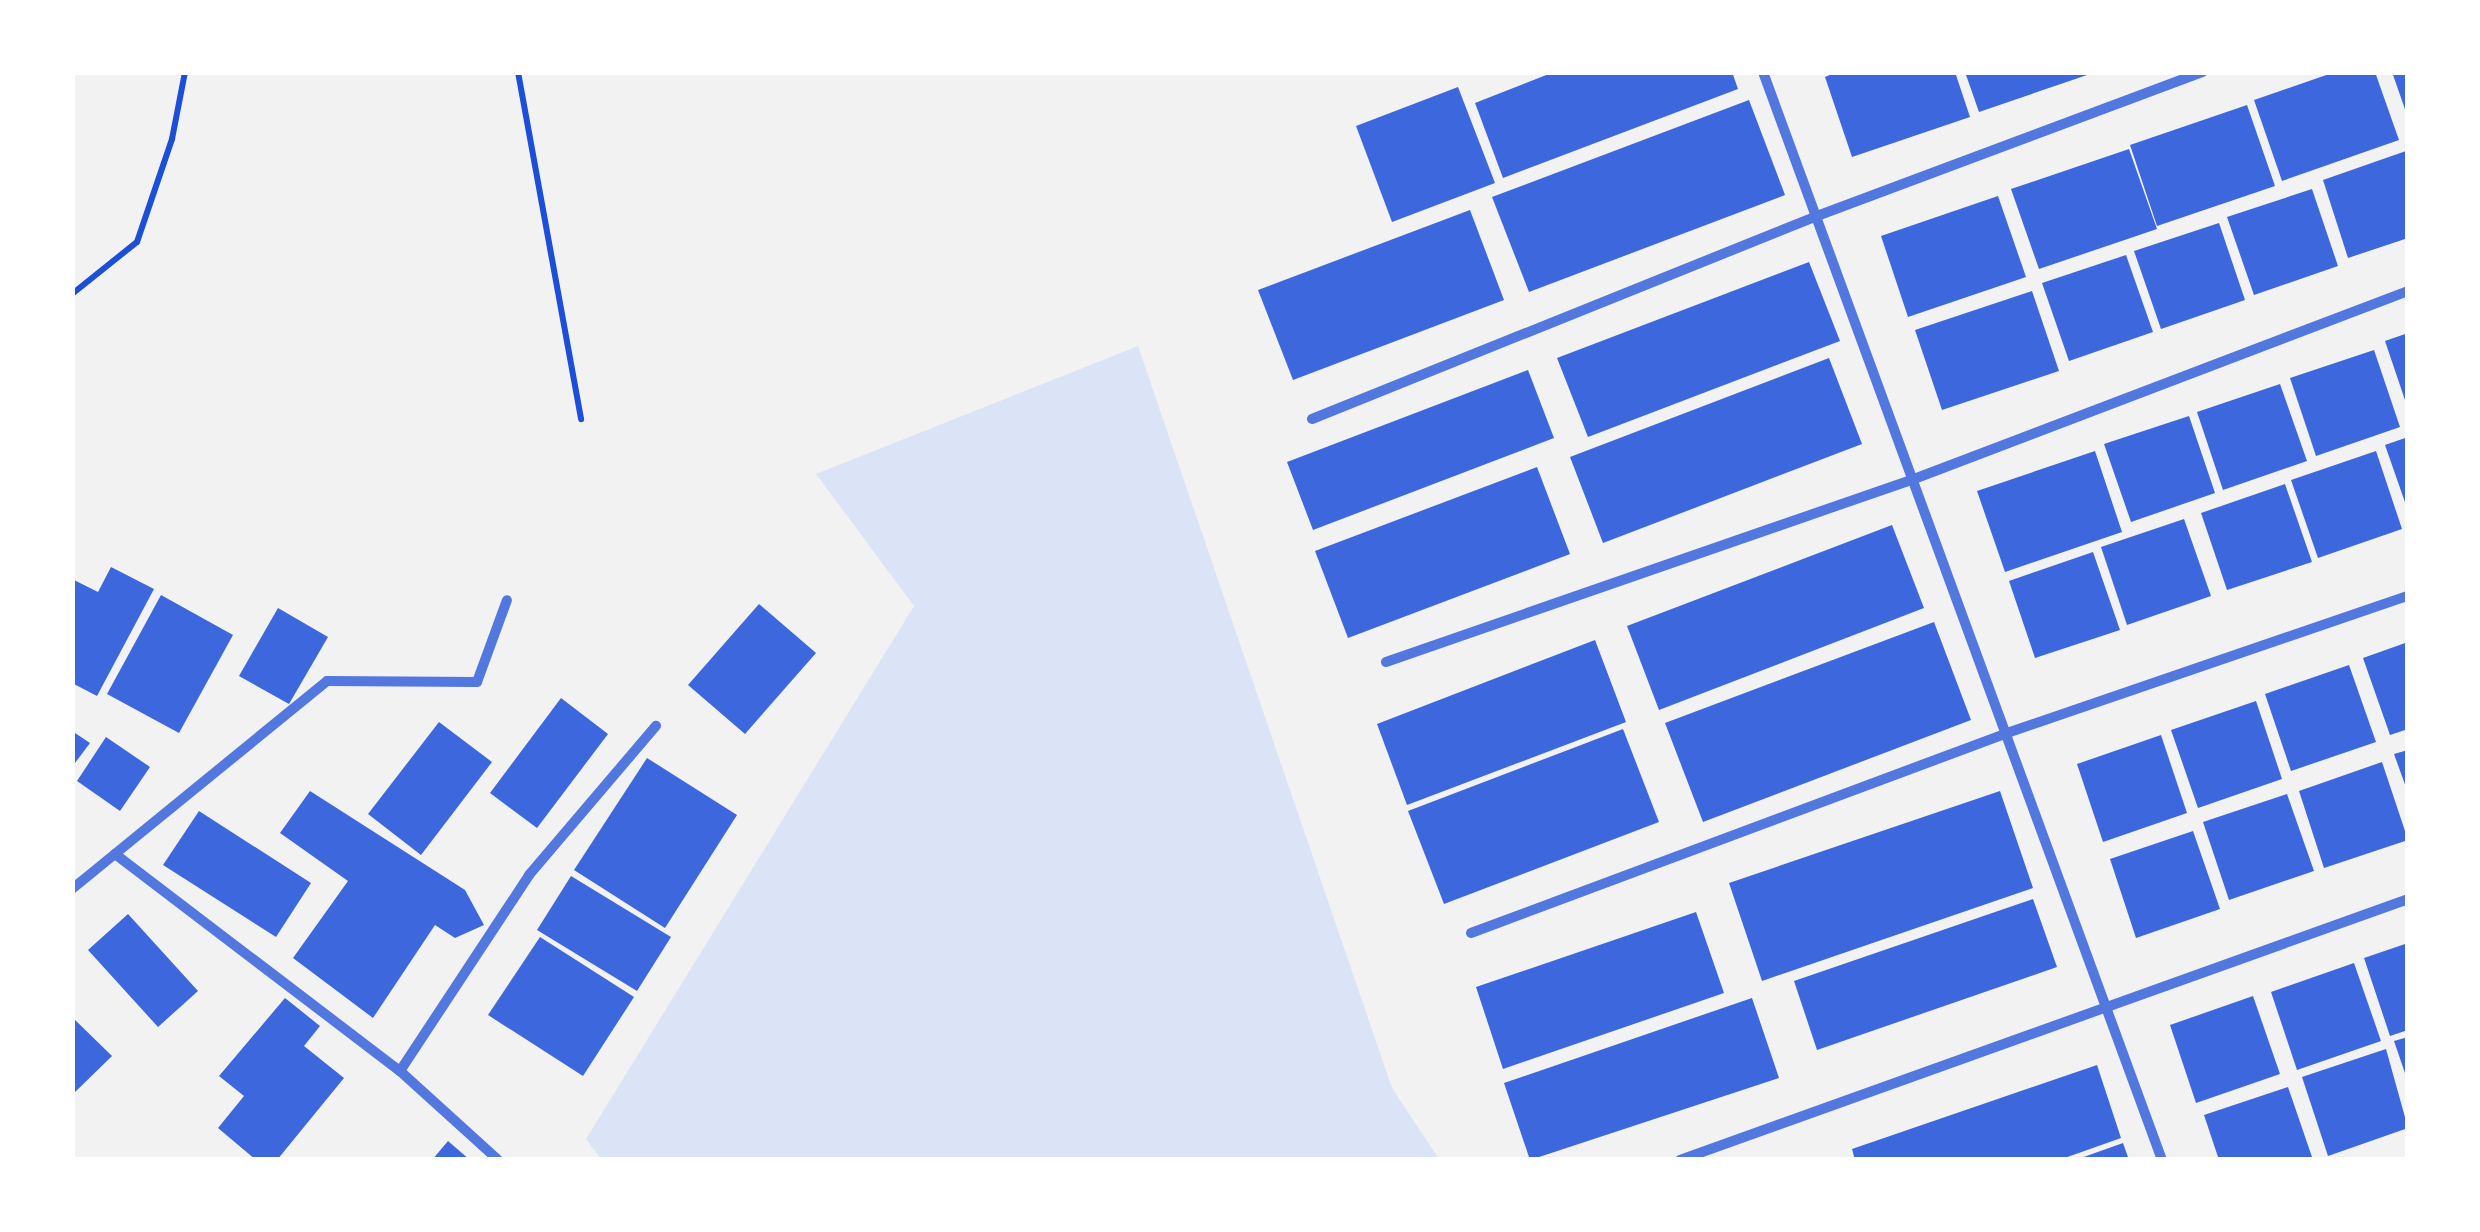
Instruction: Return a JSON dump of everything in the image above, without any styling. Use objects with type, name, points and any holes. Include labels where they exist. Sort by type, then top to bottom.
[{"type":"street","points":[[1763,72],[2010,732],[2162,1160]]},
{"type":"street","points":[[1312,420],[1817,216],[2203,72]]},
{"type":"street","points":[[1386,662],[1914,478],[2408,291]]},
{"type":"street","points":[[1471,932],[2010,732],[2408,596]]},
{"type":"street","points":[[72,890],[327,682],[477,682],[508,600]]},
{"type":"street","points":[[400,1070],[529,875],[656,726]]},
{"type":"street","points":[[115,854],[400,1070],[498,1160]]},
{"type":"street","points":[[1680,1160],[2107,1002],[2408,900]]},
{"type":"path","points":[[72,294],[136,242],[172,139],[185,72]]},
{"type":"path","points":[[518,72],[581,419]]},
{"type":"shaded area","points":[[1138,346],[1392,1088],[1439,1159],[601,1159],[586,1139],[914,606],[816,474]]},
{"type":"building","points":[[1554,72],[1732,72],[1738,89],[1503,178],[1475,103]]},
{"type":"building","points":[[1837,72],[1955,72],[1970,117],[1852,157],[1825,77]]},
{"type":"building","points":[[1965,72],[2093,72],[2093,73],[1979,112]]},
{"type":"building","points":[[2335,72],[2375,72],[2399,140],[2282,181],[2254,100]]},
{"type":"building","points":[[2392,72],[2408,72],[2408,115],[2407,115]]},
{"type":"building","points":[[1458,87],[1495,183],[1392,222],[1356,126]]},
{"type":"building","points":[[1749,100],[1785,195],[1529,292],[1492,197]]},
{"type":"building","points":[[2247,105],[2275,186],[2157,226],[2130,145]]},
{"type":"building","points":[[2129,149],[2157,229],[2039,269],[2011,189]]},
{"type":"building","points":[[2406,151],[2408,238],[2348,258],[2323,180]]},
{"type":"building","points":[[2312,189],[2338,266],[2254,295],[2227,217]]},
{"type":"building","points":[[1998,196],[2026,277],[1908,317],[1881,236]]},
{"type":"building","points":[[1470,210],[1504,300],[1293,380],[1258,290]]},
{"type":"building","points":[[2219,223],[2245,300],[2161,329],[2134,251]]},
{"type":"building","points":[[2126,255],[2153,332],[2069,361],[2042,283]]},
{"type":"building","points":[[1809,262],[1840,341],[1588,437],[1557,358]]},
{"type":"building","points":[[2032,291],[2059,371],[1942,410],[1915,330]]},
{"type":"building","points":[[2408,333],[2408,406],[2407,406],[2385,341]]},
{"type":"building","points":[[2374,350],[2400,427],[2316,456],[2290,378]]},
{"type":"building","points":[[1829,358],[1862,444],[1603,543],[1570,457]]},
{"type":"building","points":[[1528,370],[1554,438],[1313,530],[1287,462]]},
{"type":"building","points":[[2280,384],[2307,461],[2223,490],[2197,412]]},
{"type":"building","points":[[2189,416],[2215,493],[2131,522],[2104,444]]},
{"type":"building","points":[[2408,437],[2408,508],[2407,508],[2385,445]]},
{"type":"building","points":[[2095,451],[2122,532],[2005,572],[1977,491]]},
{"type":"building","points":[[2376,451],[2402,529],[2318,558],[2291,480]]},
{"type":"building","points":[[1537,467],[1570,554],[1348,638],[1315,551]]},
{"type":"building","points":[[2285,484],[2312,562],[2227,590],[2201,513]]},
{"type":"building","points":[[2184,519],[2211,596],[2127,625],[2101,547]]},
{"type":"building","points":[[1892,525],[1924,608],[1659,710],[1627,626]]},
{"type":"building","points":[[2093,552],[2120,630],[2035,658],[2009,581]]},
{"type":"building","points":[[111,567],[154,589],[97,696],[72,683],[72,579],[98,592]]},
{"type":"building","points":[[161,595],[233,635],[179,733],[107,694]]},
{"type":"building","points":[[759,604],[816,653],[745,734],[688,685]]},
{"type":"building","points":[[278,608],[328,637],[289,704],[239,676]]},
{"type":"building","points":[[1934,622],[1971,720],[1703,822],[1665,723]]},
{"type":"building","points":[[1595,640],[1626,722],[1407,805],[1377,724]]},
{"type":"building","points":[[2408,642],[2408,729],[2390,735],[2363,658]]},
{"type":"building","points":[[2349,665],[2376,742],[2291,771],[2265,694]]},
{"type":"building","points":[[561,698],[608,734],[537,828],[490,793]]},
{"type":"building","points":[[2256,701],[2282,779],[2198,808],[2171,730]]},
{"type":"building","points":[[439,722],[492,762],[421,855],[368,814]]},
{"type":"building","points":[[1623,729],[1659,822],[1444,904],[1408,811]]},
{"type":"building","points":[[72,731],[90,743],[72,767]]},
{"type":"building","points":[[2161,735],[2187,813],[2103,842],[2077,764]]},
{"type":"building","points":[[106,737],[150,767],[120,811],[77,781]]},
{"type":"building","points":[[2408,750],[2408,790],[2407,790],[2394,754]]},
{"type":"building","points":[[647,758],[737,815],[665,928],[574,870]]},
{"type":"building","points":[[2382,762],[2408,840],[2324,868],[2299,791]]},
{"type":"building","points":[[310,791],[465,890],[484,925],[455,938],[435,925],[373,1018],[293,958],[348,881],[280,833]]},
{"type":"building","points":[[2000,791],[2033,888],[1762,981],[1729,883]]},
{"type":"building","points":[[2287,794],[2314,871],[2229,900],[2203,822]]},
{"type":"building","points":[[199,811],[311,883],[276,937],[163,865]]},
{"type":"building","points":[[2193,831],[2220,909],[2136,938],[2110,859]]},
{"type":"building","points":[[571,876],[671,937],[637,991],[537,930]]},
{"type":"building","points":[[2033,899],[2057,967],[1817,1050],[1794,981]]},
{"type":"building","points":[[1696,912],[1724,993],[1503,1069],[1476,987]]},
{"type":"building","points":[[128,914],[198,991],[158,1027],[88,950]]},
{"type":"building","points":[[540,937],[634,997],[583,1076],[488,1015]]},
{"type":"building","points":[[2408,943],[2408,1030],[2390,1036],[2364,958]]},
{"type":"building","points":[[2354,963],[2381,1041],[2297,1070],[2271,992]]},
{"type":"building","points":[[2253,996],[2280,1074],[2196,1103],[2170,1025]]},
{"type":"building","points":[[285,998],[320,1026],[304,1046],[344,1078],[277,1160],[256,1160],[218,1128],[244,1096],[219,1076]]},
{"type":"building","points":[[1752,998],[1779,1078],[1530,1160],[1504,1083]]},
{"type":"building","points":[[72,1017],[112,1056],[72,1095]]},
{"type":"building","points":[[2408,1037],[2408,1079],[2407,1079],[2394,1041]]},
{"type":"building","points":[[2386,1049],[2408,1128],[2328,1156],[2302,1077]]},
{"type":"building","points":[[2097,1065],[2121,1138],[2059,1160],[1855,1160],[1852,1149]]},
{"type":"building","points":[[2288,1087],[2313,1160],[2219,1160],[2204,1115]]},
{"type":"building","points":[[448,1141],[470,1160],[432,1160]]},
{"type":"building","points":[[2123,1143],[2129,1160],[2078,1160],[2078,1159]]}]
